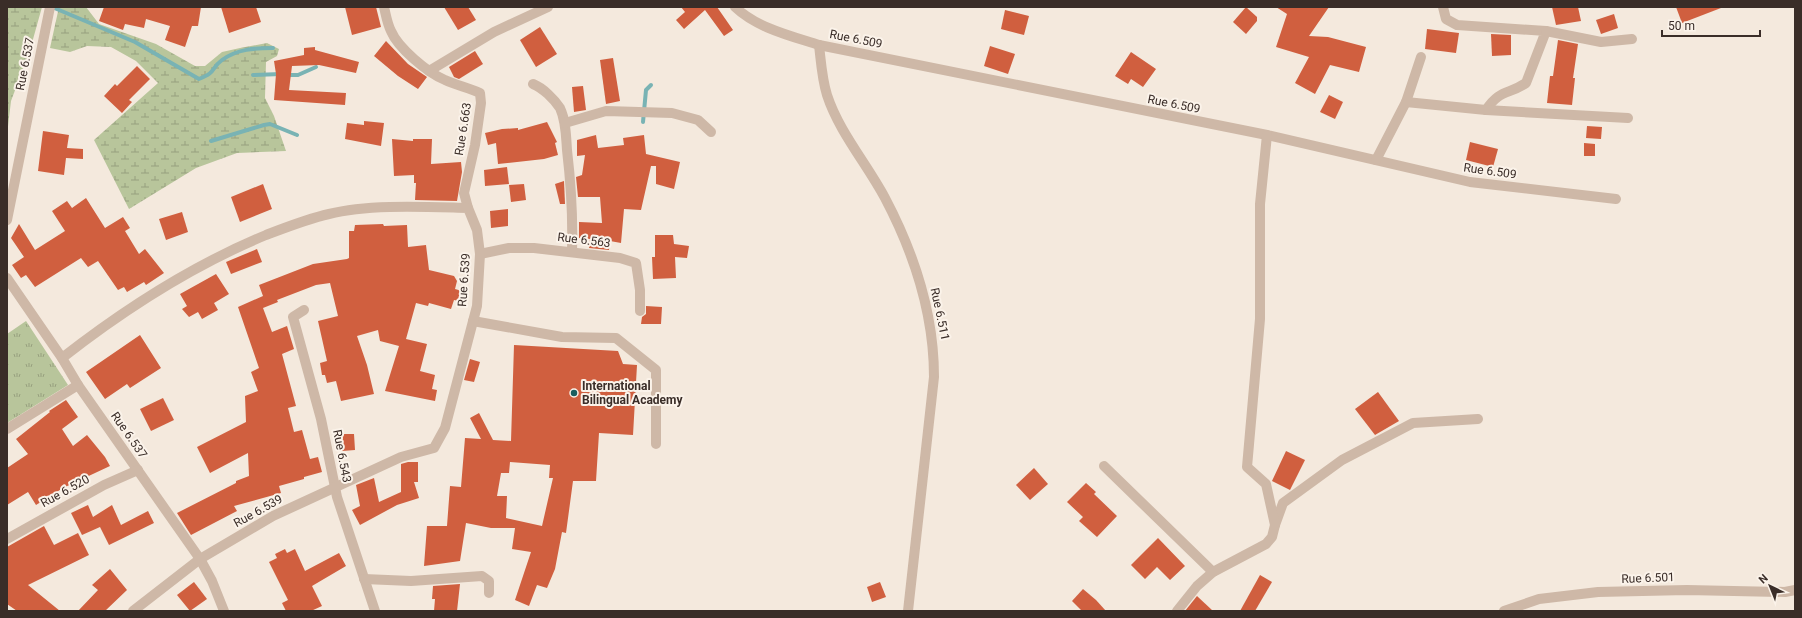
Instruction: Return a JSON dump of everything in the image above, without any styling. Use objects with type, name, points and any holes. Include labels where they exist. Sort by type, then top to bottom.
[{"type":"street","name":"Rue 6.537","points":[[7,220],[50,7]]},
{"type":"street","name":"Rue 6.663","points":[[384,7],[394,36],[404,49],[429,71],[444,80],[479,92],[481,97],[475,145],[464,193],[468,208]]},
{"type":"street","points":[[429,71],[494,32],[548,7]]},
{"type":"street","name":"Rue 6.509","points":[[734,7],[756,22],[782,33],[819,45],[1267,136],[1470,182],[1616,199]]},
{"type":"street","points":[[1443,7],[1446,19],[1457,25],[1546,30],[1601,42],[1632,39]]},
{"type":"street","points":[[1486,110],[1494,98],[1501,93],[1526,83],[1546,30]]},
{"type":"street","name":"Rue 6.511","points":[[819,45],[822,74],[834,115],[885,198],[911,257],[923,293],[934,349],[932,401],[908,611]]},
{"type":"street","points":[[1376,160],[1406,102],[1421,57]]},
{"type":"street","points":[[533,84],[539,86],[556,104],[565,123],[573,211],[572,251]]},
{"type":"street","points":[[1406,102],[1486,110],[1628,118]]},
{"type":"street","points":[[565,123],[606,111],[672,113],[698,120],[711,132]]},
{"type":"street","points":[[1267,136],[1260,204],[1260,319],[1246,467],[1266,484],[1275,525]]},
{"type":"street","points":[[62,358],[110,320],[195,268],[227,252],[292,225],[329,214],[365,208],[468,208]]},
{"type":"street","name":"Rue 6.539","points":[[133,611],[200,559],[273,516],[402,457],[434,448],[445,428],[477,306],[480,254],[477,230],[468,208]]},
{"type":"street","name":"Rue 6.563","points":[[480,254],[509,248],[572,251],[620,258],[636,263],[640,290],[640,311]]},
{"type":"street","name":"Rue 6.537","points":[[7,278],[62,358],[78,385],[200,559],[212,581],[224,611]]},
{"type":"street","name":"Rue 6.543","points":[[304,310],[293,317],[321,419],[335,487],[374,611]]},
{"type":"street","points":[[473,321],[562,337],[616,338],[656,370],[656,444]]},
{"type":"street","points":[[7,428],[78,385]]},
{"type":"street","points":[[1177,611],[1197,586],[1213,572],[1266,544],[1272,537],[1283,502],[1342,460],[1413,423],[1478,419]]},
{"type":"street","points":[[1104,466],[1213,572]]},
{"type":"street","name":"Rue 6.520","points":[[7,539],[104,485],[138,470]]},
{"type":"street","points":[[364,579],[411,581],[485,576],[489,580],[489,593]]},
{"type":"street","name":"Rue 6.501","points":[[1504,611],[1538,599],[1598,592],[1687,590],[1786,592],[1795,590]]},
{"type":"green space","points":[[7,7],[42,7],[30,50],[11,101],[7,135]]},
{"type":"green space","points":[[59,7],[86,7],[99,24],[156,44],[195,66],[205,66],[222,52],[240,48],[267,43],[279,49],[277,56],[266,62],[265,98],[274,116],[286,151],[237,153],[196,168],[129,209],[94,140],[158,83],[136,61],[111,47],[87,46],[70,52],[50,48]]},
{"type":"green space","points":[[26,321],[68,385],[7,423],[7,334]]},
{"type":"building","points":[[104,7],[201,7],[198,26],[192,26],[185,47],[165,40],[170,26],[146,19],[144,28],[125,24],[123,30],[99,21]]},
{"type":"building","points":[[221,7],[256,7],[261,22],[229,33]]},
{"type":"building","points":[[345,7],[376,7],[381,27],[352,35]]},
{"type":"building","points":[[444,7],[468,7],[476,20],[458,30]]},
{"type":"building","points":[[681,7],[717,7],[733,30],[724,36],[705,10],[684,29],[676,20],[685,12]]},
{"type":"building","points":[[1246,7],[1257,17],[1257,21],[1246,34],[1233,22]]},
{"type":"building","points":[[1276,7],[1329,7],[1309,36],[1328,37],[1366,47],[1359,72],[1330,65],[1315,94],[1295,83],[1309,57],[1276,47],[1287,14]]},
{"type":"building","points":[[1552,7],[1578,7],[1581,21],[1556,25]]},
{"type":"building","points":[[1676,7],[1721,7],[1721,8],[1682,23]]},
{"type":"building","points":[[1005,10],[1029,16],[1024,35],[1001,29]]},
{"type":"building","points":[[1614,14],[1618,28],[1601,34],[1596,20]]},
{"type":"building","points":[[540,27],[557,54],[536,67],[520,40]]},
{"type":"building","points":[[1427,29],[1459,33],[1456,53],[1425,49]]},
{"type":"building","points":[[1491,34],[1511,35],[1511,55],[1492,56]]},
{"type":"building","points":[[1558,40],[1578,44],[1573,78],[1575,78],[1572,105],[1547,103],[1550,76],[1553,76]]},
{"type":"building","points":[[386,41],[408,64],[427,77],[418,89],[398,76],[374,56]]},
{"type":"building","points":[[990,46],[1015,54],[1008,74],[984,66]]},
{"type":"building","points":[[315,47],[315,50],[359,62],[356,73],[319,65],[292,66],[289,90],[346,93],[345,105],[274,100],[276,74],[274,61],[304,55],[304,48]]},
{"type":"building","points":[[475,51],[483,64],[459,79],[454,77],[449,67]]},
{"type":"building","points":[[1131,52],[1156,69],[1143,87],[1131,79],[1128,84],[1115,76]]},
{"type":"building","points":[[613,58],[620,101],[606,104],[600,60]]},
{"type":"building","points":[[137,66],[150,79],[129,100],[132,102],[122,113],[104,96],[115,84],[117,86]]},
{"type":"building","points":[[583,86],[586,110],[574,112],[572,87]]},
{"type":"building","points":[[1329,95],[1343,102],[1335,119],[1320,112]]},
{"type":"building","points":[[364,121],[384,123],[381,146],[345,139],[347,123],[364,125]]},
{"type":"building","points":[[547,122],[557,142],[555,143],[558,155],[544,159],[498,164],[496,143],[488,145],[485,133],[502,129],[518,128],[518,130]]},
{"type":"building","points":[[1587,126],[1602,127],[1601,139],[1586,138]]},
{"type":"building","points":[[43,131],[69,135],[67,148],[83,149],[83,159],[66,158],[64,175],[38,171]]},
{"type":"building","points":[[596,135],[598,148],[624,145],[623,138],[644,135],[646,154],[680,162],[674,189],[656,184],[656,166],[651,166],[641,210],[624,209],[621,243],[610,241],[609,250],[589,248],[590,239],[579,238],[579,222],[602,223],[600,197],[578,197],[576,177],[582,175],[585,155],[577,156],[577,140]]},
{"type":"building","points":[[392,139],[413,141],[413,139],[432,139],[431,164],[461,162],[462,172],[457,201],[415,200],[416,183],[414,183],[414,175],[394,176]]},
{"type":"building","points":[[1470,142],[1498,149],[1493,167],[1466,160]]},
{"type":"building","points":[[1584,143],[1595,144],[1595,156],[1584,156]]},
{"type":"building","points":[[507,167],[509,184],[485,186],[484,170]]},
{"type":"building","points":[[564,181],[565,204],[560,204],[555,184]]},
{"type":"building","points":[[263,184],[272,209],[240,222],[231,197]]},
{"type":"building","points":[[524,184],[526,200],[511,202],[509,185]]},
{"type":"building","points":[[86,198],[105,228],[123,217],[130,228],[125,231],[139,254],[145,249],[164,273],[146,285],[144,282],[127,292],[124,287],[118,290],[98,261],[88,267],[81,258],[35,287],[26,275],[21,278],[12,265],[24,257],[11,238],[19,224],[35,250],[65,231],[52,211],[67,201],[72,208]]},
{"type":"building","points":[[508,209],[508,226],[491,228],[490,211]]},
{"type":"building","points":[[182,212],[188,232],[166,240],[159,219]]},
{"type":"building","points":[[383,224],[384,226],[407,225],[408,247],[426,245],[429,270],[454,276],[457,281],[455,289],[462,291],[459,301],[454,300],[451,309],[429,303],[428,306],[416,303],[406,339],[427,344],[420,371],[435,375],[432,389],[437,390],[435,401],[385,391],[399,346],[380,341],[378,330],[357,336],[367,365],[374,394],[341,401],[336,381],[327,383],[325,375],[322,375],[320,363],[327,361],[318,321],[338,316],[330,283],[316,285],[277,300],[278,302],[263,308],[272,332],[287,326],[294,349],[282,354],[296,406],[288,408],[294,432],[302,430],[310,459],[318,457],[322,472],[279,486],[281,493],[234,506],[237,511],[191,535],[177,513],[236,483],[236,481],[249,476],[248,453],[210,473],[197,447],[246,422],[245,396],[258,391],[251,372],[259,368],[238,307],[263,296],[259,285],[313,264],[349,258],[349,231],[354,231],[355,225]]},
{"type":"building","points":[[655,235],[673,235],[674,244],[689,246],[687,258],[675,257],[676,278],[653,279],[652,257],[655,257]]},
{"type":"building","points":[[257,249],[262,262],[231,274],[226,262]]},
{"type":"building","points":[[216,274],[229,294],[214,303],[218,310],[202,319],[198,312],[189,317],[182,309],[187,306],[180,294]]},
{"type":"building","points":[[646,306],[662,307],[661,324],[641,324],[642,317],[646,314]]},
{"type":"building","points":[[140,335],[161,368],[130,388],[127,384],[105,399],[86,372]]},
{"type":"building","points":[[514,345],[618,351],[623,364],[637,365],[633,435],[599,433],[596,481],[573,481],[566,533],[562,532],[555,569],[547,588],[537,585],[529,606],[515,600],[531,552],[512,549],[515,528],[491,528],[466,523],[460,561],[424,566],[427,526],[447,526],[450,486],[461,487],[465,438],[481,439],[470,418],[479,413],[493,440],[511,441]],"holes":[[[510,462],[550,465],[549,478],[553,478],[542,526],[506,518],[507,496],[497,496],[501,473],[509,473]]]},
{"type":"building","points":[[470,359],[480,362],[474,382],[464,380]]},
{"type":"building","points":[[1378,392],[1399,421],[1375,435],[1355,409]]},
{"type":"building","points":[[163,398],[174,420],[151,431],[140,409]]},
{"type":"building","points":[[66,400],[78,417],[62,429],[73,446],[87,435],[105,457],[110,466],[63,488],[36,505],[28,492],[7,505],[7,468],[28,454],[16,439],[50,412],[49,411]]},
{"type":"building","points":[[341,434],[354,434],[355,450],[342,451]]},
{"type":"building","points":[[1286,451],[1305,460],[1290,490],[1272,481]]},
{"type":"building","points":[[418,462],[418,482],[414,482],[419,498],[397,505],[360,525],[352,510],[360,506],[356,485],[374,478],[379,502],[401,492],[401,464]]},
{"type":"building","points":[[1034,468],[1048,484],[1030,500],[1016,485]]},
{"type":"building","points":[[1086,483],[1096,492],[1094,494],[1117,516],[1097,537],[1079,521],[1083,517],[1067,502]]},
{"type":"building","points":[[88,505],[93,517],[112,505],[121,525],[148,511],[154,523],[109,545],[100,527],[82,535],[71,513]]},
{"type":"building","points":[[44,526],[54,545],[78,533],[89,555],[28,585],[60,611],[17,611],[7,604],[7,547]]},
{"type":"building","points":[[1158,538],[1185,566],[1170,580],[1157,567],[1145,579],[1131,565]]},
{"type":"building","points":[[285,549],[287,553],[295,549],[305,571],[339,553],[346,566],[312,586],[322,606],[311,611],[286,611],[282,603],[288,600],[269,562],[277,558],[275,554]]},
{"type":"building","points":[[110,569],[127,590],[105,611],[78,611],[98,590],[92,585]]},
{"type":"building","points":[[1260,575],[1272,582],[1255,611],[1240,611]]},
{"type":"building","points":[[194,582],[207,599],[190,611],[177,595]]},
{"type":"building","points":[[880,582],[886,597],[872,602],[867,587]]},
{"type":"building","points":[[460,584],[457,611],[434,611],[435,599],[432,599],[433,586]]},
{"type":"building","points":[[1083,589],[1106,611],[1082,611],[1072,601]]},
{"type":"building","points":[[1197,596],[1213,611],[1185,611]]},
{"type":"waterway","points":[[52,7],[135,42],[199,79],[211,72],[218,63],[234,53],[253,49],[273,48]]},
{"type":"waterway","points":[[287,75],[298,75],[316,67]]},
{"type":"waterway","points":[[253,75],[281,74]]},
{"type":"waterway","points":[[643,122],[646,90],[651,85]]},
{"type":"waterway","points":[[211,141],[270,124],[297,135]]},
{"type":"place","name":"International Bilingual Academy","points":[[574,393]]}]
